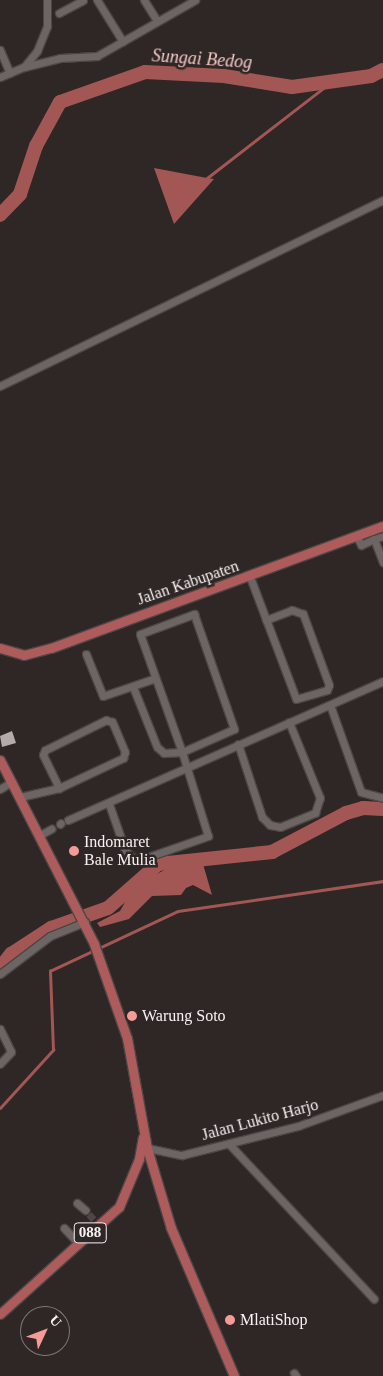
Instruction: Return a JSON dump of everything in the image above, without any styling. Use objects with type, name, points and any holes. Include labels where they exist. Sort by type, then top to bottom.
[{"type":"main road","name":"Jalan Kabupaten","points":[[0,648],[24,654],[51,648],[206,589],[250,577],[383,526]]},
{"type":"main road","points":[[0,760],[85,922],[100,958],[127,1038],[144,1129],[144,1147],[171,1228],[234,1376]]},
{"type":"main road","name":"088","points":[[0,1314],[123,1201],[144,1147]]},
{"type":"street","points":[[24,67],[44,36],[47,0]]},
{"type":"street","points":[[59,13],[84,0]]},
{"type":"street","points":[[97,0],[123,42]]},
{"type":"street","points":[[144,0],[157,21]]},
{"type":"street","points":[[0,77],[24,67],[60,58],[87,58],[123,42],[184,3],[195,0]]},
{"type":"street","points":[[0,50],[10,73]]},
{"type":"street","points":[[0,386],[383,200]]},
{"type":"street","points":[[356,536],[361,545],[383,536]]},
{"type":"street","points":[[374,539],[383,562]]},
{"type":"street","points":[[250,577],[266,620],[296,699],[327,690],[329,685],[302,614],[292,610],[266,620]]},
{"type":"street","points":[[109,804],[125,850],[133,858],[204,840],[208,836],[208,827],[182,752],[153,678],[140,634],[194,614],[234,729],[182,752],[164,753],[157,747],[133,686]]},
{"type":"street","points":[[86,654],[103,696],[153,678]]},
{"type":"street","points":[[63,823],[109,804],[238,744],[383,682]]},
{"type":"street","points":[[330,705],[361,792],[383,798]]},
{"type":"street","points":[[20,798],[59,788],[123,758],[124,752],[112,722],[106,720],[45,750],[44,755],[59,788]]},
{"type":"street","points":[[238,744],[262,817],[270,825],[280,827],[315,813],[320,798],[289,722]]},
{"type":"street","points":[[0,789],[11,782]]},
{"type":"street","points":[[40,835],[51,829]]},
{"type":"street","points":[[0,974],[50,936],[85,922]]},
{"type":"street","points":[[0,1029],[11,1052],[0,1064]]},
{"type":"street","name":"Jalan Lukito Harjo","points":[[144,1147],[182,1155],[298,1126],[383,1095]]},
{"type":"street","points":[[229,1144],[374,1299]]},
{"type":"street","points":[[78,1203],[87,1212]]},
{"type":"street","points":[[64,1228],[78,1243]]},
{"type":"shaded area","points":[[154,168],[207,178],[214,179],[174,224]]},
{"type":"shaded area","points":[[203,864],[212,895],[193,885],[186,888],[181,895],[152,896],[129,919],[100,927],[97,923],[120,911],[128,897],[153,876],[174,865]]},
{"type":"building","points":[[12,731],[16,743],[2,747],[0,736]]},
{"type":"waterway","name":"Sungai Bedog","points":[[0,215],[20,194],[36,146],[60,102],[145,72],[224,76],[292,87],[371,76],[383,70]]},
{"type":"waterway","points":[[207,178],[331,82]]},
{"type":"waterway","points":[[0,968],[11,954],[51,928],[108,908],[158,864],[272,852],[346,813],[363,808],[383,809]]},
{"type":"waterway","points":[[0,1108],[53,1050],[50,971],[178,911],[383,881]]},
{"type":"tunnel","points":[[89,1214],[97,1223]]},
{"type":"place","name":"Indomaret Bale Mulia","points":[[74,851]]},
{"type":"place","name":"Warung Soto","points":[[132,1016]]},
{"type":"place","name":"MlatiShop","points":[[230,1320]]}]
